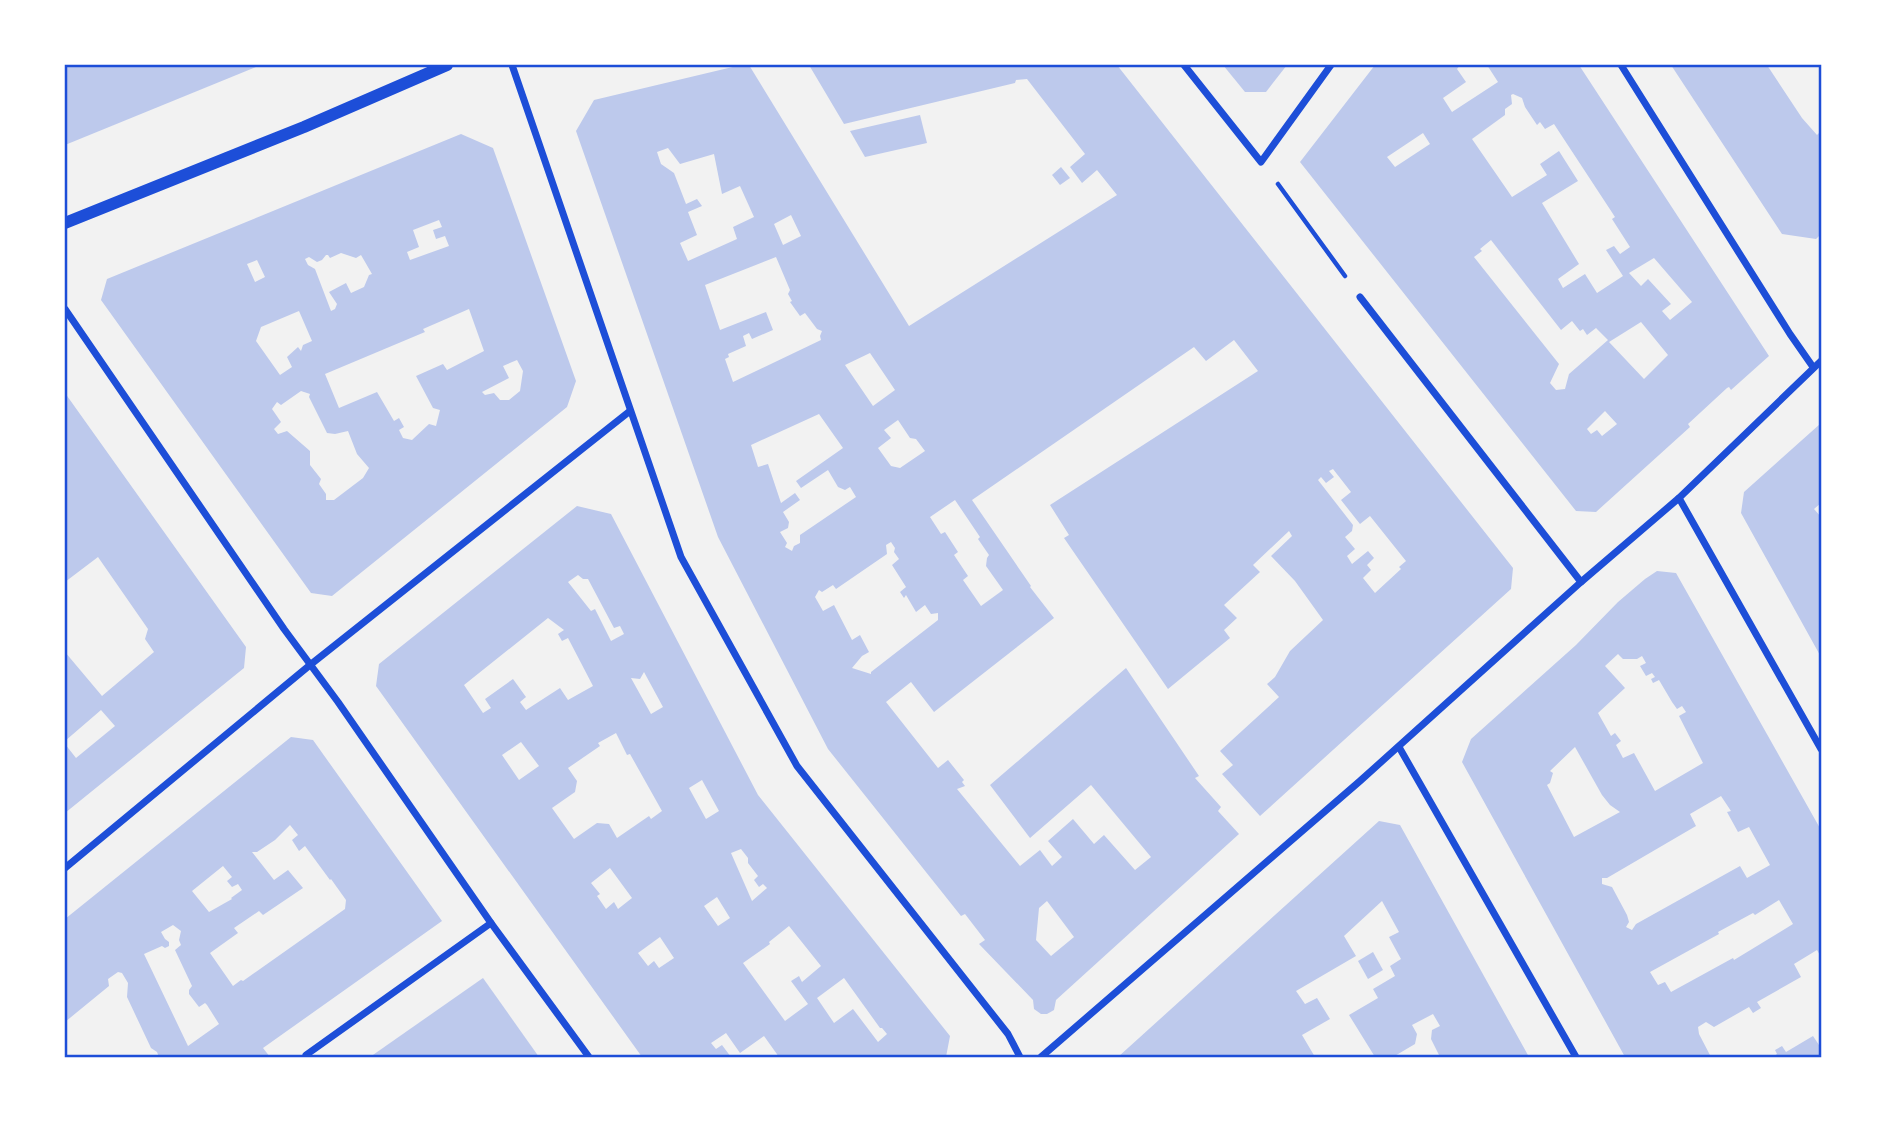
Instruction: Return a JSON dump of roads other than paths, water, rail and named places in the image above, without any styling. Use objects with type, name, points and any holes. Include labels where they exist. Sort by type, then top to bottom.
[{"type":"street","points":[[65,223],[304,127],[447,65]]},
{"type":"street","points":[[512,65],[681,557],[797,766],[1008,1034],[1020,1057]]},
{"type":"street","points":[[1184,65],[1261,162],[1331,65]]},
{"type":"street","points":[[1620,65],[1790,334],[1814,367]]},
{"type":"street","points":[[1360,297],[1581,582]]},
{"type":"street","points":[[65,309],[310,665],[491,923],[589,1057]]},
{"type":"street","points":[[1041,1057],[1399,747],[1581,582],[1679,498],[1821,361]]},
{"type":"street","points":[[65,868],[310,665],[630,411]]},
{"type":"street","points":[[1679,498],[1821,749]]},
{"type":"street","points":[[1399,747],[1576,1057]]},
{"type":"street","points":[[306,1055],[491,923]]}]
